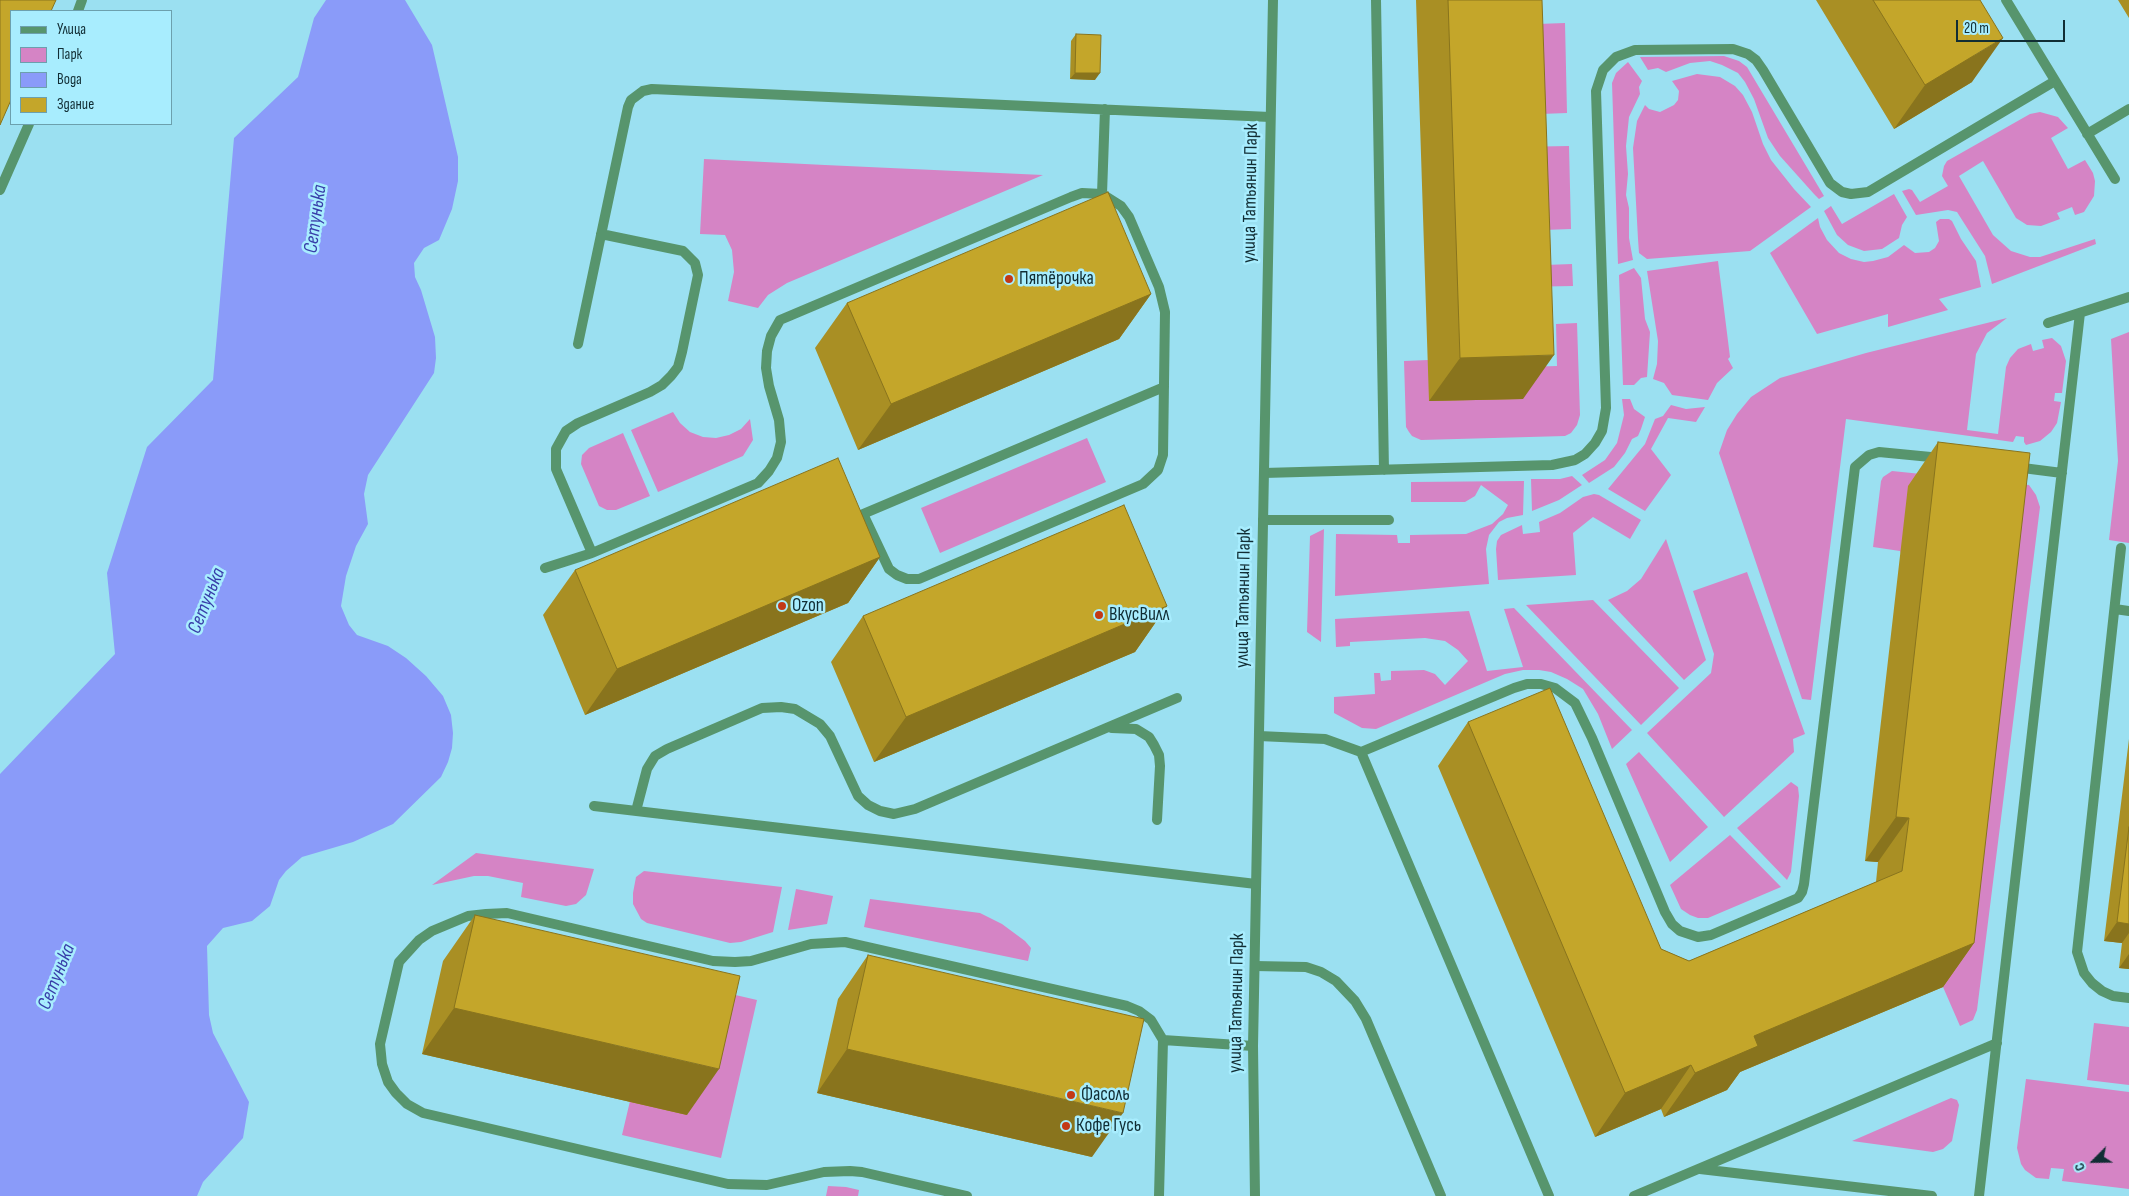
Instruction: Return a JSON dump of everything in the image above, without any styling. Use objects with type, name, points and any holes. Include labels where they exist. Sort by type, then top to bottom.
[{"type":"street","name":"улица Татьянин Парк","points":[[1255,1196],[1253,1046],[1272,0]]},
{"type":"street","points":[[1376,0],[1384,470]]},
{"type":"street","points":[[2006,0],[2115,179]]},
{"type":"street","points":[[1264,473],[1564,464],[1585,454],[1595,443],[1602,431],[1606,408],[1596,92],[1603,70],[1616,57],[1635,50],[1733,49],[1748,54],[1756,60],[1763,70],[1830,183],[1842,192],[1851,194],[1868,192],[2055,81]]},
{"type":"street","points":[[578,344],[628,107],[631,100],[643,91],[662,89],[1270,116]]},
{"type":"street","points":[[1102,194],[1105,109]]},
{"type":"street","points":[[2087,134],[2129,109]]},
{"type":"street","points":[[0,190],[29,125]]},
{"type":"street","points":[[545,568],[592,553],[758,483],[777,458],[781,442],[779,420],[766,368],[767,351],[780,320],[1082,193],[1102,194],[1121,206],[1130,217],[1159,287],[1165,312],[1164,387],[1163,455],[1158,470],[1143,484],[919,579],[907,579],[889,569],[863,514],[1164,387]]},
{"type":"street","points":[[592,553],[556,469],[556,449],[566,431],[578,423],[650,392],[662,385],[671,376],[678,366],[682,352],[698,275],[695,263],[683,251],[601,234]]},
{"type":"street","points":[[2048,323],[2129,297]]},
{"type":"street","points":[[1979,1196],[2080,313]]},
{"type":"street","points":[[1259,736],[1325,739],[1361,752],[1514,688],[1527,684],[1541,684],[1554,688],[1575,703],[1665,912],[1672,924],[1680,931],[1698,937],[1711,935],[1798,898],[1802,892],[1854,467],[1869,455],[1879,452],[1950,459]]},
{"type":"street","points":[[2008,466],[2062,473]]},
{"type":"street","points":[[1263,520],[1389,520]]},
{"type":"street","points":[[2121,548],[2077,952],[2084,973],[2092,983],[2102,991],[2113,996],[2129,998]]},
{"type":"street","points":[[2114,610],[2129,611]]},
{"type":"street","points":[[636,811],[647,769],[655,756],[762,708],[781,707],[795,710],[820,724],[830,736],[858,796],[868,805],[880,811],[894,814],[915,809],[1177,698]]},
{"type":"street","points":[[1106,728],[1136,729],[1149,737],[1154,745],[1159,755],[1160,766],[1157,820]]},
{"type":"street","points":[[1361,752],[1549,1196]]},
{"type":"street","points":[[594,806],[1256,884]]},
{"type":"street","points":[[967,1196],[862,1172],[850,1171],[824,1172],[767,1185],[728,1184],[423,1113],[407,1104],[396,1093],[388,1082],[382,1064],[380,1044],[399,962],[419,940],[446,923],[468,916],[507,914],[712,961],[750,961],[811,944],[845,942],[1127,1006],[1139,1011],[1151,1020],[1163,1040],[1159,1196]]},
{"type":"street","points":[[1255,966],[1306,967],[1321,972],[1336,981],[1355,1000],[1366,1019],[1441,1196]]},
{"type":"street","points":[[1163,1040],[1253,1046]]},
{"type":"street","points":[[1634,1196],[1659,1191],[1698,1169],[1997,1043]]},
{"type":"street","points":[[1698,1169],[1931,1196]]},
{"type":"green space","points":[[1565,23],[1567,113],[1514,115],[1510,25]]},
{"type":"green space","points":[[1724,56],[1739,61],[1747,67],[1824,196],[1819,199],[1780,156],[1768,138],[1754,99],[1738,73],[1710,61],[1690,63],[1666,72],[1658,68],[1648,70],[1640,57]]},
{"type":"green space","points":[[1628,62],[1642,81],[1639,87],[1640,94],[1629,117],[1626,146],[1628,174],[1626,195],[1629,208],[1629,238],[1633,260],[1618,264],[1612,83],[1616,73]]},
{"type":"green space","points":[[1697,74],[1720,77],[1735,86],[1743,95],[1752,112],[1763,144],[1771,160],[1811,207],[1750,251],[1647,259],[1639,253],[1633,148],[1637,121],[1645,105],[1649,109],[1660,112],[1674,105],[1678,100],[1679,91],[1672,81]]},
{"type":"green space","points":[[2040,112],[2058,117],[2068,128],[2051,138],[2068,169],[2085,160],[2093,173],[2095,181],[2094,196],[2084,212],[2075,215],[2072,207],[2057,213],[2060,219],[2041,226],[2027,225],[2016,218],[1983,161],[1959,176],[1993,235],[2011,251],[2030,257],[2040,257],[2095,239],[2096,244],[1992,284],[1985,256],[1957,212],[1948,210],[1916,215],[1902,191],[1912,190],[1920,202],[1948,186],[1942,176],[1947,161],[2030,114]]},
{"type":"green space","points":[[1569,146],[1571,229],[1517,231],[1514,147]]},
{"type":"green space","points":[[704,159],[1043,175],[787,283],[768,295],[758,308],[728,301],[734,272],[732,250],[725,235],[700,234]]},
{"type":"green space","points":[[1894,194],[1907,217],[1902,225],[1899,238],[1882,249],[1864,251],[1848,245],[1837,235],[1824,211],[1831,206],[1842,224]]},
{"type":"green space","points":[[1818,218],[1820,227],[1827,240],[1839,253],[1851,259],[1864,262],[1888,257],[1904,245],[1915,253],[1929,252],[1935,248],[1939,241],[1936,222],[1940,219],[1949,219],[1976,261],[1981,287],[1939,299],[1948,310],[1888,327],[1888,314],[1817,334],[1770,253]]},
{"type":"green space","points":[[1718,261],[1730,357],[1728,359],[1733,368],[1717,383],[1708,400],[1672,395],[1664,383],[1653,379],[1657,364],[1658,341],[1647,271]]},
{"type":"green space","points":[[1572,264],[1573,286],[1519,287],[1518,266]]},
{"type":"green space","points":[[1634,268],[1641,278],[1645,319],[1650,332],[1647,377],[1641,378],[1634,385],[1623,385],[1619,275]]},
{"type":"green space","points":[[2007,318],[1987,333],[1976,354],[1967,430],[1998,434],[2006,367],[2010,358],[2018,349],[2031,344],[2033,351],[2044,348],[2042,340],[2052,338],[2061,346],[2066,361],[2062,393],[2055,393],[2054,401],[2061,402],[2057,423],[2051,432],[2040,441],[2026,445],[2024,437],[2016,436],[2013,442],[1846,419],[1811,700],[1802,699],[1719,453],[1727,430],[1751,397],[1780,378],[1866,353]]},
{"type":"green space","points":[[1577,323],[1580,415],[1577,425],[1571,433],[1565,436],[1421,440],[1412,436],[1409,432],[1406,427],[1404,361],[1428,360],[1521,367],[1557,366],[1556,324]]},
{"type":"green space","points":[[2129,332],[2129,543],[2109,540],[2118,461],[2111,339]]},
{"type":"green space","points":[[1622,399],[1630,399],[1634,409],[1645,417],[1641,429],[1638,436],[1632,439],[1625,453],[1614,467],[1589,483],[1582,475],[1605,460],[1617,443],[1624,415]]},
{"type":"green space","points":[[1671,405],[1686,409],[1705,407],[1696,422],[1668,418],[1651,449],[1671,475],[1645,511],[1608,489],[1645,444],[1655,419],[1663,416]]},
{"type":"green space","points":[[673,412],[680,423],[690,432],[703,437],[716,438],[729,435],[741,429],[750,419],[753,440],[743,456],[658,492],[631,430]]},
{"type":"green space","points":[[623,433],[650,496],[616,510],[607,510],[599,506],[581,464],[582,455],[589,448]]},
{"type":"green space","points":[[1087,438],[1106,482],[940,553],[921,508]]},
{"type":"green space","points":[[1892,471],[2029,485],[2036,495],[2040,507],[1977,1010],[1973,1020],[1960,1026],[1943,987],[1970,760],[1900,551],[1873,547],[1881,481],[1883,477]]},
{"type":"green space","points":[[1572,476],[1582,485],[1559,500],[1532,511],[1531,479],[1560,479]]},
{"type":"green space","points":[[1524,481],[1523,515],[1507,518],[1499,522],[1489,535],[1486,549],[1489,584],[1335,596],[1336,534],[1397,535],[1398,543],[1410,543],[1410,535],[1466,534],[1492,524],[1503,514],[1508,505],[1481,485],[1475,496],[1465,502],[1411,502],[1411,482]]},
{"type":"green space","points":[[1594,494],[1599,495],[1641,520],[1630,539],[1593,517],[1573,533],[1576,575],[1498,580],[1496,549],[1497,541],[1501,535],[1522,525],[1523,534],[1540,532],[1539,522],[1560,513],[1583,497]]},
{"type":"green space","points":[[1324,529],[1321,642],[1307,632],[1310,536]]},
{"type":"green space","points":[[1666,539],[1706,660],[1684,680],[1608,600],[1627,591],[1641,579]]},
{"type":"green space","points":[[1747,572],[1805,734],[1793,739],[1794,752],[1724,817],[1647,733],[1711,673],[1714,654],[1693,591]]},
{"type":"green space","points":[[1593,600],[1679,688],[1641,725],[1526,605]]},
{"type":"green space","points":[[1514,608],[1632,730],[1612,749],[1598,714],[1583,689],[1551,672],[1539,670],[1523,670],[1505,674],[1376,729],[1362,728],[1334,713],[1334,697],[1375,694],[1374,673],[1380,673],[1381,681],[1391,680],[1391,671],[1424,670],[1435,674],[1445,685],[1468,661],[1458,650],[1445,641],[1425,638],[1350,642],[1350,646],[1336,647],[1335,619],[1469,611],[1487,671],[1523,667],[1504,609]]},
{"type":"green space","points":[[1639,752],[1708,827],[1670,862],[1626,764]]},
{"type":"green space","points":[[1791,782],[1798,787],[1799,796],[1791,872],[1787,880],[1737,828]]},
{"type":"green space","points":[[1730,835],[1781,887],[1708,918],[1698,918],[1690,915],[1681,909],[1670,885]]},
{"type":"green space","points":[[476,853],[594,869],[586,895],[576,904],[566,906],[521,897],[523,883],[488,876],[474,876],[432,885]]},
{"type":"green space","points":[[644,871],[782,887],[773,932],[741,942],[730,943],[647,923],[641,919],[633,904],[636,877]]},
{"type":"green space","points":[[796,889],[833,896],[827,924],[788,930]]},
{"type":"green space","points":[[870,899],[980,913],[1002,924],[1025,941],[1031,948],[1028,961],[864,927]]},
{"type":"green space","points":[[688,984],[757,1000],[721,1158],[622,1135],[630,1101],[688,1114],[708,1022],[681,1016]]},
{"type":"green space","points":[[2094,1023],[2129,1027],[2129,1085],[2087,1080]]},
{"type":"green space","points":[[2026,1079],[2129,1092],[2129,1189],[2062,1181],[2064,1169],[2051,1168],[2049,1179],[2036,1178],[2025,1170],[2021,1164],[2017,1148]]},
{"type":"green space","points":[[1951,1098],[1957,1100],[1959,1105],[1952,1141],[1943,1149],[1933,1152],[1852,1141]]},
{"type":"green space","points":[[828,1186],[859,1190],[858,1196],[826,1196]]},
{"type":"water","name":"Сетунька","points":[[326,0],[405,0],[432,45],[458,157],[458,181],[452,209],[439,240],[424,248],[414,263],[415,277],[421,290],[435,337],[436,358],[434,373],[368,475],[364,494],[368,524],[356,546],[346,576],[341,606],[349,625],[357,635],[388,646],[406,658],[426,676],[443,696],[451,715],[452,748],[441,777],[393,824],[353,842],[302,857],[279,880],[270,906],[252,921],[223,928],[207,946],[209,1015],[213,1033],[249,1102],[243,1138],[203,1182],[197,1196],[0,1196],[0,774],[115,654],[107,573],[147,447],[213,380],[234,138],[298,77],[314,18]]},
{"type":"building","points":[[0,0],[56,0],[51,10],[10,10],[10,102],[0,125]]},
{"type":"building","points":[[1448,0],[1542,0],[1554,355],[1460,358]]},
{"type":"building","points":[[1873,0],[1980,0],[2003,38],[1925,85]]},
{"type":"building","points":[[1076,34],[1101,35],[1100,73],[1075,73]]},
{"type":"building","points":[[1108,192],[1151,294],[891,404],[847,303]]},
{"type":"building","points":[[1938,442],[2030,453],[1974,943],[1754,1036],[1758,1046],[1695,1073],[1691,1065],[1625,1093],[1468,722],[1550,688],[1661,949],[1689,961],[1902,871],[1909,818],[1896,817]]},
{"type":"building","points":[[838,458],[880,557],[617,669],[575,570]]},
{"type":"building","points":[[1124,505],[1167,606],[906,717],[863,616]]},
{"type":"building","points":[[2129,827],[2129,924],[2117,922]]},
{"type":"building","points":[[475,915],[740,976],[719,1069],[454,1008]]},
{"type":"building","points":[[868,955],[1144,1019],[1123,1113],[847,1049]]},
{"type":"place","name":"Пятёрочка","points":[[1009,279]]},
{"type":"place","name":"Ozon","points":[[782,606]]},
{"type":"place","name":"ВкусВилл","points":[[1099,615]]},
{"type":"place","name":"Фасоль","points":[[1071,1095]]},
{"type":"place","name":"Кофе Гусь","points":[[1066,1126]]}]
